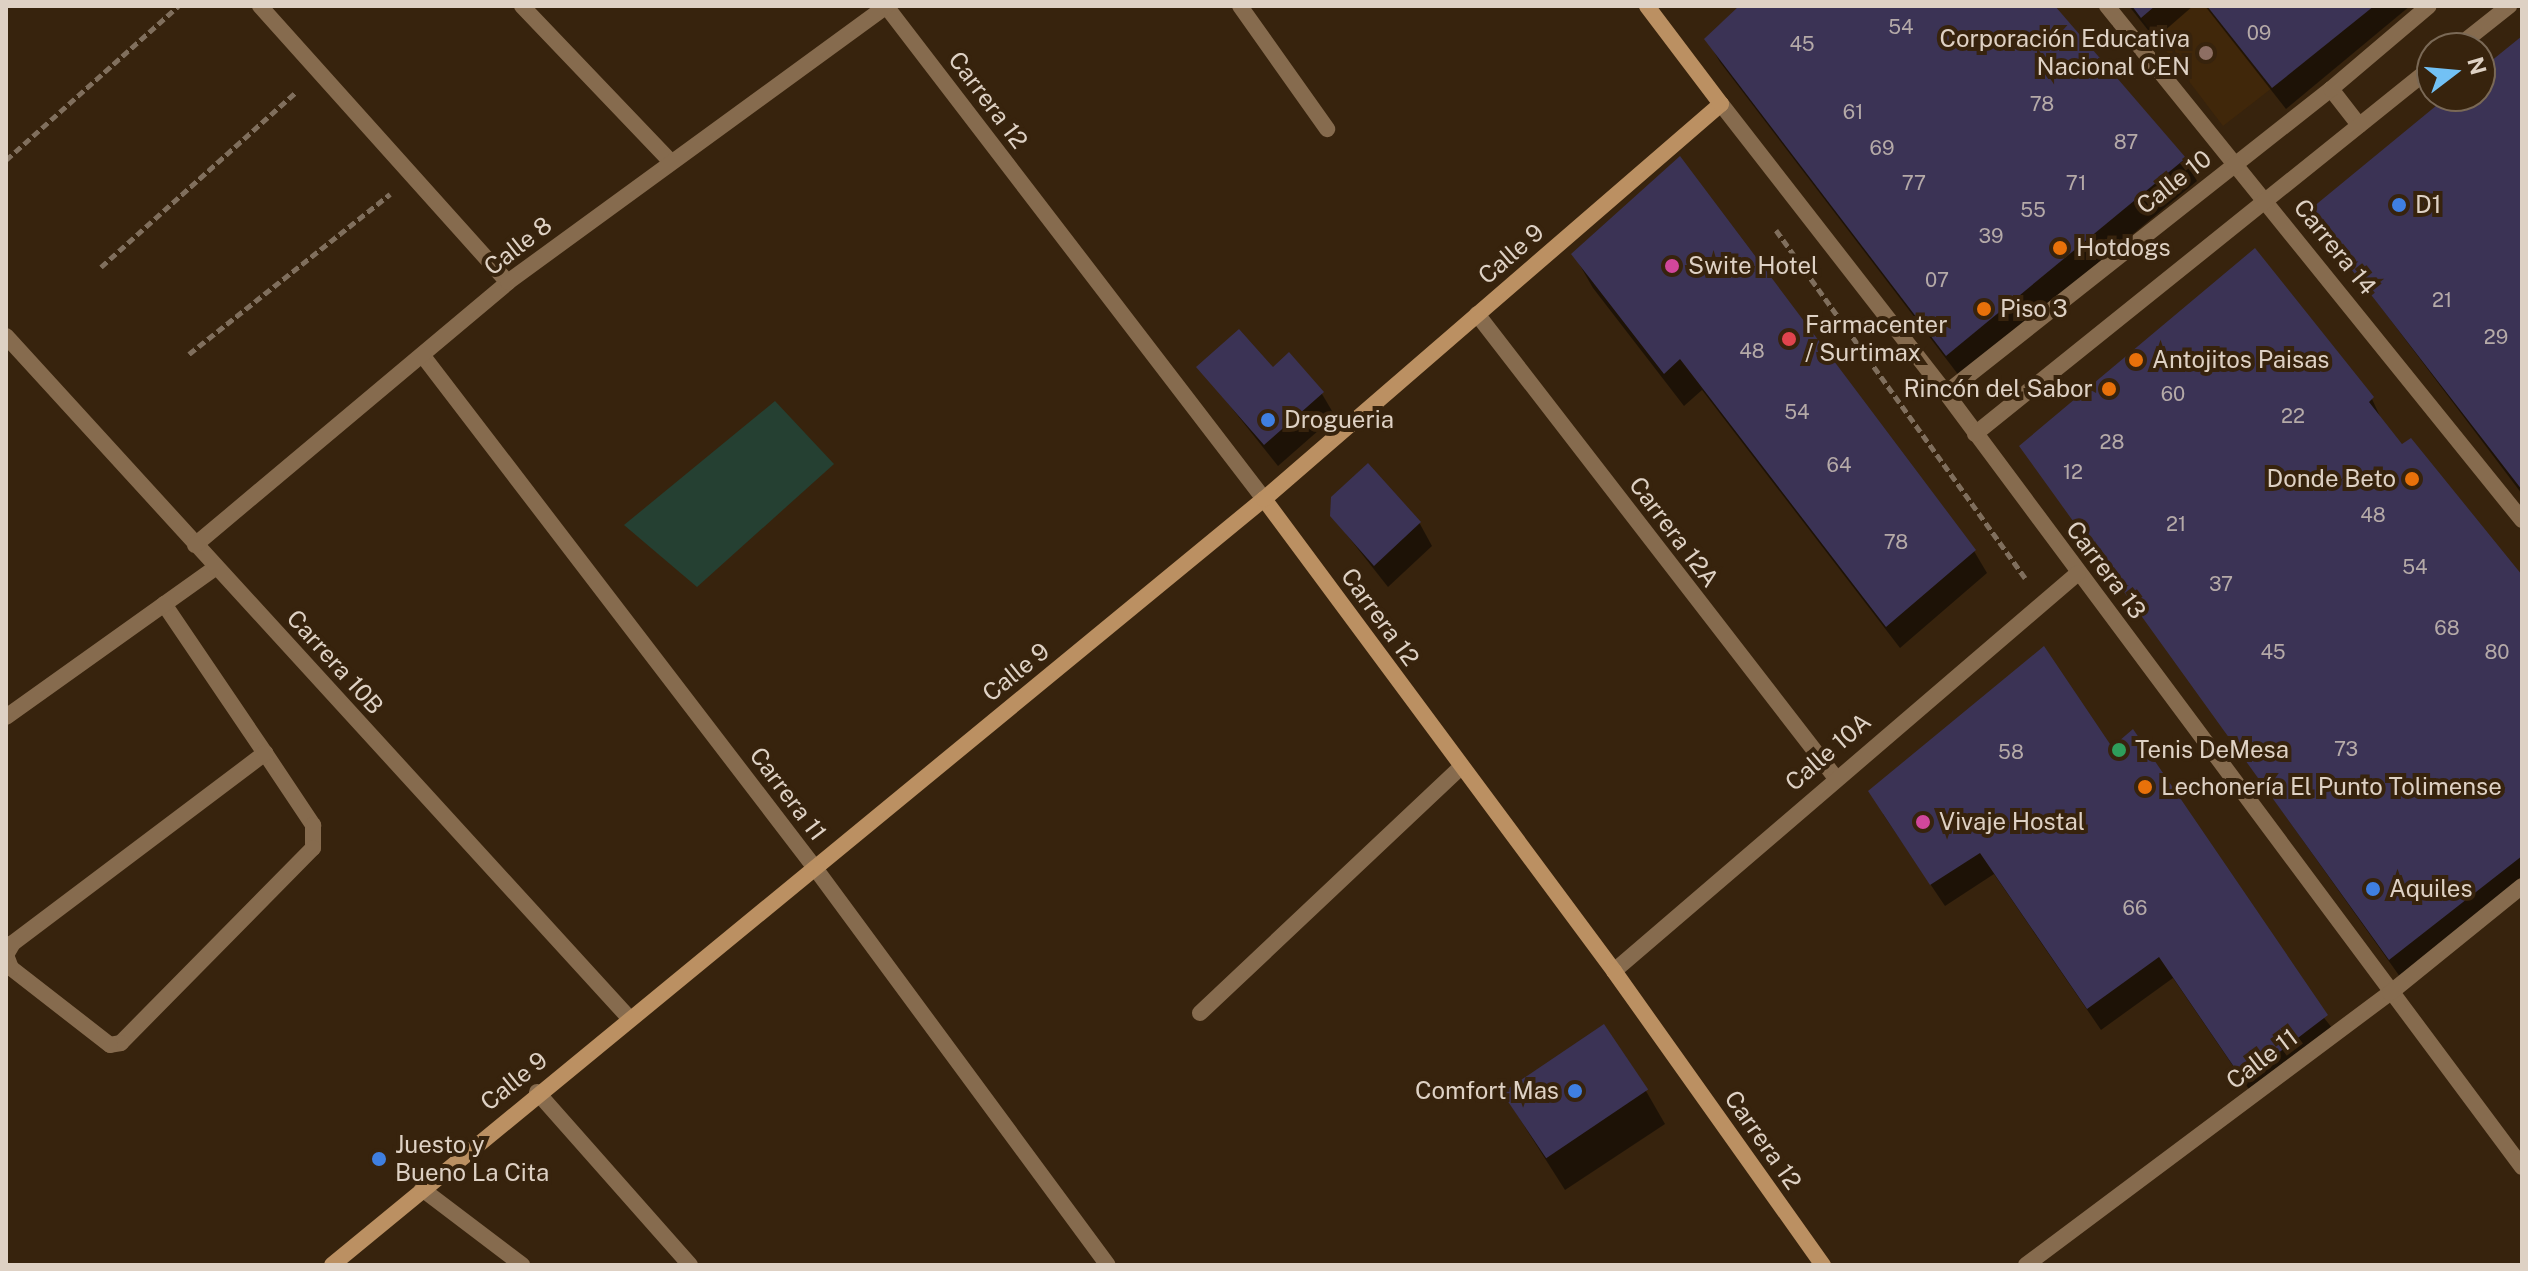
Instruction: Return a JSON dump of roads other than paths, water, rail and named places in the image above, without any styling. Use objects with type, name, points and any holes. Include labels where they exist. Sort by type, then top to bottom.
[{"type":"main road","name":"Carrera 13","points":[[1647,6],[1721,104]]},
{"type":"main road","name":"Calle 9","points":[[332,1265],[537,1092],[1264,499],[1721,104]]},
{"type":"main road","name":"Carrera 12","points":[[1264,499],[1614,971],[1823,1265]]},
{"type":"street","points":[[260,6],[508,282]]},
{"type":"street","points":[[522,6],[669,160]]},
{"type":"street","name":"Calle 8","points":[[195,545],[508,282],[669,160],[886,6]]},
{"type":"street","name":"Carrera 12","points":[[886,6],[1264,499]]},
{"type":"street","points":[[1240,6],[1327,129]]},
{"type":"street","name":"Carrera 14","points":[[2107,6],[2233,166],[2266,200],[2522,520]]},
{"type":"street","name":"Calle 10","points":[[1946,393],[2331,89],[2429,6]]},
{"type":"street","points":[[2476,32],[2509,6]]},
{"type":"street","points":[[1975,434],[2416,80]]},
{"type":"street","points":[[2331,89],[2359,125]]},
{"type":"street","name":"Carrera 13","points":[[1721,104],[1946,393],[2522,1167]]},
{"type":"street","name":"Carrera 12A","points":[[1477,314],[1835,777]]},
{"type":"street","name":"Carrera 10B","points":[[6,336],[630,1019]]},
{"type":"street","name":"Carrera 11","points":[[423,356],[815,868],[1108,1265]]},
{"type":"street","points":[[6,717],[216,567]]},
{"type":"street","name":"Calle 10A","points":[[1614,971],[1835,777],[2078,573]]},
{"type":"street","points":[[164,604],[265,753],[313,825],[313,848],[131,1038],[110,1045],[11,968],[6,955],[13,943],[265,753]]},
{"type":"street","points":[[1200,1013],[1461,767]]},
{"type":"street","name":"Calle 11","points":[[2026,1265],[2390,993],[2522,886]]},
{"type":"street","points":[[537,1092],[690,1265]]},
{"type":"street","points":[[422,1189],[522,1265]]},
{"type":"place","name":"Corporación Educativa Nacional CEN","points":[[2206,53]]},
{"type":"place","name":"D1","points":[[2399,205]]},
{"type":"place","name":"Hotdogs","points":[[2060,248]]},
{"type":"place","name":"Swite Hotel","points":[[1672,266]]},
{"type":"place","name":"Piso 3","points":[[1984,309]]},
{"type":"place","name":"Farmacenter / Surtimax","points":[[1789,339]]},
{"type":"place","name":"Antojitos Paisas","points":[[2136,360]]},
{"type":"place","name":"Rincón del Sabor","points":[[2109,389]]},
{"type":"place","name":"Drogueria","points":[[1268,420]]},
{"type":"place","name":"Donde Beto","points":[[2412,479]]},
{"type":"place","name":"Tenis DeMesa","points":[[2119,750]]},
{"type":"place","name":"Lechonería El Punto Tolimense","points":[[2145,787]]},
{"type":"place","name":"Vivaje Hostal","points":[[1923,822]]},
{"type":"place","name":"Aquiles","points":[[2373,889]]},
{"type":"place","name":"Comfort Mas","points":[[1575,1091]]},
{"type":"place","name":"Juesto y Bueno La Cita","points":[[379,1159]]}]
